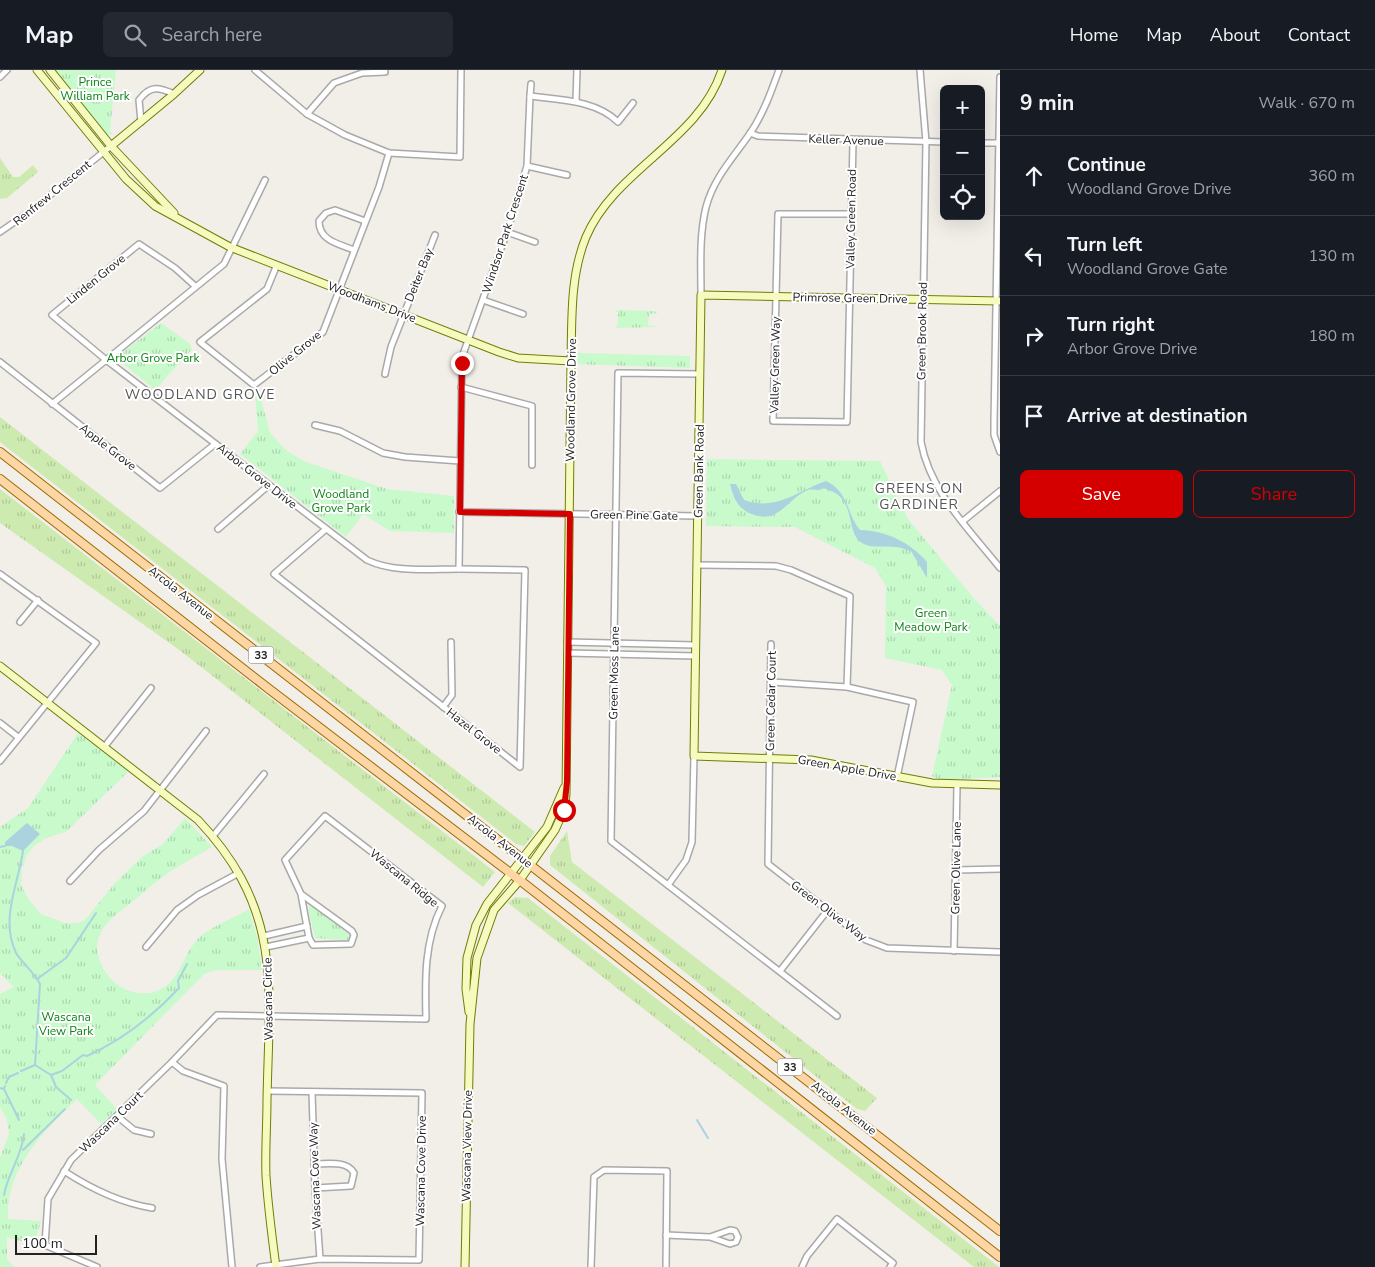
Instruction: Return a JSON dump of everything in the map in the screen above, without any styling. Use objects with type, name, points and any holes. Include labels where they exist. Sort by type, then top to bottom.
[{"type":"main road","name":"Arcola Avenue","points":[[0,452],[1000,1231]]},
{"type":"main road","name":"Arcola Avenue","points":[[0,479],[520,880],[1000,1257]]},
{"type":"street","points":[[0,77],[7,70]]},
{"type":"street","name":"Woodhams Drive","points":[[38,70],[103,152],[139,193],[155,206],[230,247],[518,358],[571,361]]},
{"type":"street","name":"Woodhams Drive","points":[[50,70],[111,146],[180,218]]},
{"type":"street","points":[[111,146],[200,70]]},
{"type":"street","points":[[255,70],[307,114],[345,134],[389,153],[460,157],[461,70]]},
{"type":"street","points":[[576,102],[577,70]]},
{"type":"street","name":"Woodland Grove Drive","points":[[531,864],[555,830],[564,810],[567,782],[571,361],[573,290],[578,262],[587,235],[599,214],[619,190],[702,111],[718,83],[722,70]]},
{"type":"street","name":"Green Bank Road","points":[[668,886],[686,860],[692,842],[702,229],[706,206],[725,165],[750,133],[769,100],[780,70]]},
{"type":"street","name":"Green Brook Road","points":[[920,70],[926,142],[921,442],[924,462],[939,492],[1000,568]]},
{"type":"street","points":[[307,114],[334,83],[362,73],[385,72]]},
{"type":"street","points":[[1000,77],[998,378],[994,435],[1000,452]]},
{"type":"street","name":"Windsor Park Crescent","points":[[469,340],[507,232],[527,166],[531,84]]},
{"type":"street","points":[[141,122],[139,100],[143,94],[158,87],[174,94]]},
{"type":"street","points":[[530,96],[576,102],[602,110],[618,122],[633,103]]},
{"type":"street","name":"Keller Avenue","points":[[750,133],[758,136],[853,141],[940,142]]},
{"type":"street","name":"Valley Green Road","points":[[849,298],[853,141]]},
{"type":"street","points":[[985,143],[999,143]]},
{"type":"street","name":"Renfrew Crescent","points":[[0,232],[29,212],[111,146]]},
{"type":"street","points":[[340,290],[379,187],[389,153]]},
{"type":"street","points":[[527,166],[567,175]]},
{"type":"street","points":[[52,404],[224,264],[230,247],[265,180]]},
{"type":"street","points":[[354,250],[325,238],[321,233],[319,222],[326,212],[335,210],[365,221]]},
{"type":"street","name":"Valley Green Way","points":[[849,298],[847,422],[774,421],[778,214],[850,214]]},
{"type":"street","points":[[507,232],[535,242]]},
{"type":"street","name":"Deiter Bay","points":[[385,374],[391,347],[435,235]]},
{"type":"street","name":"Linden Grove","points":[[105,359],[52,315],[139,244],[175,268],[195,286]]},
{"type":"street","name":"Olive Grove","points":[[276,266],[267,289],[200,342],[254,385],[323,332],[340,290]]},
{"type":"street","name":"Primrose Green Drive","points":[[701,295],[998,301]]},
{"type":"street","points":[[483,300],[522,314]]},
{"type":"street","points":[[459,569],[462,357],[469,340]]},
{"type":"street","name":"Arbor Grove Drive","points":[[105,359],[367,560],[380,566],[459,569]]},
{"type":"street","name":"Apple Grove","points":[[0,362],[160,488],[215,444]]},
{"type":"street","name":"Green Moss Lane","points":[[700,374],[618,373],[611,841],[837,1016]]},
{"type":"street","points":[[461,387],[532,406],[532,465]]},
{"type":"street","points":[[315,425],[340,431],[383,453],[460,461]]},
{"type":"street","points":[[218,529],[269,485]]},
{"type":"street","points":[[963,521],[1000,491]]},
{"type":"street","name":"Green Pine Gate","points":[[460,512],[698,516]]},
{"type":"street","name":"Hazel Grove","points":[[326,530],[274,574],[520,767],[525,570],[459,569]]},
{"type":"street","points":[[697,565],[776,566],[791,570],[850,596],[847,687]]},
{"type":"street","points":[[0,574],[96,643],[18,737],[0,762]]},
{"type":"street","points":[[20,622],[38,600]]},
{"type":"street","points":[[443,707],[452,695],[451,642]]},
{"type":"street","points":[[567,642],[695,645]]},
{"type":"street","name":"Green Cedar Court","points":[[770,758],[772,644]]},
{"type":"street","points":[[567,653],[694,656]]},
{"type":"street","name":"Wascana Circle","points":[[0,666],[198,820],[213,836],[239,873],[250,896],[266,947],[270,1016],[266,1176],[276,1266]]},
{"type":"street","points":[[772,682],[847,687],[913,702],[897,777]]},
{"type":"street","points":[[105,746],[151,688]]},
{"type":"street","points":[[0,723],[18,737]]},
{"type":"street","points":[[70,881],[99,850],[144,811],[206,731]]},
{"type":"street","name":"Green Apple Drive","points":[[694,756],[811,760],[897,777],[958,786],[1000,786]]},
{"type":"street","name":"Green Olive Way","points":[[770,758],[768,864],[866,940],[887,948],[1000,952]]},
{"type":"street","points":[[213,836],[264,774]]},
{"type":"street","name":"Woodland Grove Drive","points":[[523,858],[547,827],[567,782]]},
{"type":"street","name":"Green Olive Lane","points":[[954,951],[958,786]]},
{"type":"street","name":"Wascana Ridge","points":[[270,1016],[426,1019],[428,953],[432,925],[442,906],[325,816],[285,860],[301,894],[309,938],[313,945],[345,946],[351,944],[354,935],[352,931],[301,894]]},
{"type":"street","name":"Wascana View Drive","points":[[470,1024],[466,988],[468,958],[476,925],[486,904],[523,858]]},
{"type":"street","name":"Wascana View Drive","points":[[464,1267],[470,1024],[477,958],[483,935],[494,910],[531,864]]},
{"type":"street","points":[[957,870],[1000,869]]},
{"type":"street","points":[[146,947],[177,910],[198,895],[239,873]]},
{"type":"street","points":[[780,971],[827,911]]},
{"type":"street","points":[[264,936],[307,926]]},
{"type":"street","points":[[266,947],[309,938]]},
{"type":"street","name":"Wascana Court","points":[[97,1267],[45,1245],[48,1199],[71,1160],[172,1062],[217,1014],[270,1016]]},
{"type":"street","points":[[172,1062],[183,1071],[224,1086],[222,1159],[232,1267]]},
{"type":"street","name":"Wascana Cove Drive","points":[[267,1091],[422,1093],[420,1260],[320,1259],[276,1266]]},
{"type":"street","name":"Wascana Cove Way","points":[[312,1092],[314,1188],[320,1259]]},
{"type":"street","points":[[117,1116],[134,1130],[151,1134]]},
{"type":"street","points":[[314,1164],[344,1164],[351,1168],[354,1173],[351,1186],[314,1188]]},
{"type":"street","points":[[591,1267],[594,1177],[604,1170],[667,1171],[666,1267]]},
{"type":"street","points":[[64,1171],[81,1182],[136,1205],[152,1208]]},
{"type":"street","points":[[802,1267],[807,1256],[837,1219],[893,1263],[890,1267]]},
{"type":"street","points":[[666,1235],[710,1237],[730,1244],[736,1242],[738,1237],[737,1232],[730,1230],[710,1237]]},
{"type":"street","points":[[260,1267],[276,1266]]},
{"type":"green space","name":"Prince William Park","points":[[55,70],[116,70],[110,131],[113,135],[107,134]]},
{"type":"green space","points":[[0,158],[13,177],[19,177],[33,165],[38,172],[7,198],[0,199]]},
{"type":"green space","points":[[617,310],[656,311],[658,313],[649,314],[648,325],[658,327],[617,328],[615,325],[618,325],[618,312],[615,312]]},
{"type":"green space","name":"Arbor Grove Park","points":[[161,323],[190,344],[192,349],[155,390],[120,361],[122,353]]},
{"type":"green space","points":[[576,353],[690,356],[690,368],[576,364]]},
{"type":"green space","name":"Woodland Grove Park","points":[[259,392],[270,433],[287,451],[306,462],[387,489],[454,496],[454,533],[390,531],[363,514],[346,537],[240,454],[258,431],[255,393]]},
{"type":"green space","points":[[0,417],[535,832],[524,846],[516,844],[0,442]]},
{"type":"green space","name":"Green Meadow Park","points":[[707,459],[880,461],[908,519],[972,596],[1000,626],[1000,777],[941,780],[932,776],[952,685],[942,670],[885,658],[886,586],[875,568],[795,527],[706,526]]},
{"type":"green space","points":[[0,489],[495,872],[483,887],[178,649],[0,523]]},
{"type":"green space","name":"Wascana View Park","points":[[78,733],[129,771],[66,832],[46,838],[35,845],[27,855],[22,869],[21,885],[29,900],[41,914],[65,923],[77,923],[85,920],[115,883],[142,857],[164,843],[185,818],[212,847],[166,875],[111,919],[101,932],[97,945],[97,951],[104,970],[112,980],[132,992],[148,993],[164,988],[171,982],[195,942],[202,935],[249,909],[257,937],[262,970],[216,970],[204,974],[95,1085],[117,1109],[101,1124],[77,1099],[52,1124],[29,1152],[20,1167],[9,1201],[8,1219],[41,1221],[34,1245],[7,1237],[7,1259],[14,1267],[0,1267],[0,1157],[9,1134],[7,1120],[0,1107],[0,994],[14,987],[0,973],[0,827],[28,808]]},
{"type":"green space","points":[[567,831],[572,862],[877,1098],[865,1111],[857,1109],[550,865],[550,856]]},
{"type":"green space","points":[[515,897],[528,898],[999,1267],[974,1267],[508,903]]},
{"type":"green space","points":[[310,906],[313,906],[350,935],[348,940],[315,938],[308,909]]},
{"type":"water","points":[[826,481],[839,491],[860,530],[888,535],[905,543],[927,562],[927,578],[911,551],[898,547],[870,546],[862,543],[853,531],[847,507],[836,493],[824,489],[808,490],[774,514],[758,516],[747,512],[740,506],[730,484],[736,484],[744,500],[767,503],[777,502]]},
{"type":"water","points":[[27,823],[40,834],[23,851],[12,846],[5,846],[5,842]]},
{"type":"waterway","points":[[0,847],[5,846]]},
{"type":"waterway","points":[[23,851],[12,902],[10,928],[16,953],[40,984],[35,1065]]},
{"type":"waterway","points":[[37,979],[66,958],[96,913]]},
{"type":"waterway","points":[[35,1065],[51,1075],[62,1071],[83,1055],[87,1056],[100,1050],[125,1035],[148,1018],[179,988],[178,981],[187,964]]},
{"type":"waterway","points":[[21,1071],[35,1065]]},
{"type":"waterway","points":[[6,1083],[9,1077],[18,1073]]},
{"type":"waterway","points":[[51,1075],[56,1087],[71,1100]]},
{"type":"waterway","points":[[0,1088],[4,1089],[5,1086]]},
{"type":"waterway","points":[[4,1089],[19,1120]]},
{"type":"waterway","points":[[23,1150],[65,1109]]},
{"type":"waterway","points":[[697,1120],[708,1138]]},
{"type":"waterway","points":[[4,1195],[21,1150],[24,1134]]},
{"type":"district","name":"WOODLAND GROVE","points":[[200,394]]},
{"type":"district","name":"GREENS ON GARDINER","points":[[919,496]]},
{"type":"route","points":[[462,363],[460,512],[570,514],[567,642],[567,782],[564,810]]}]
